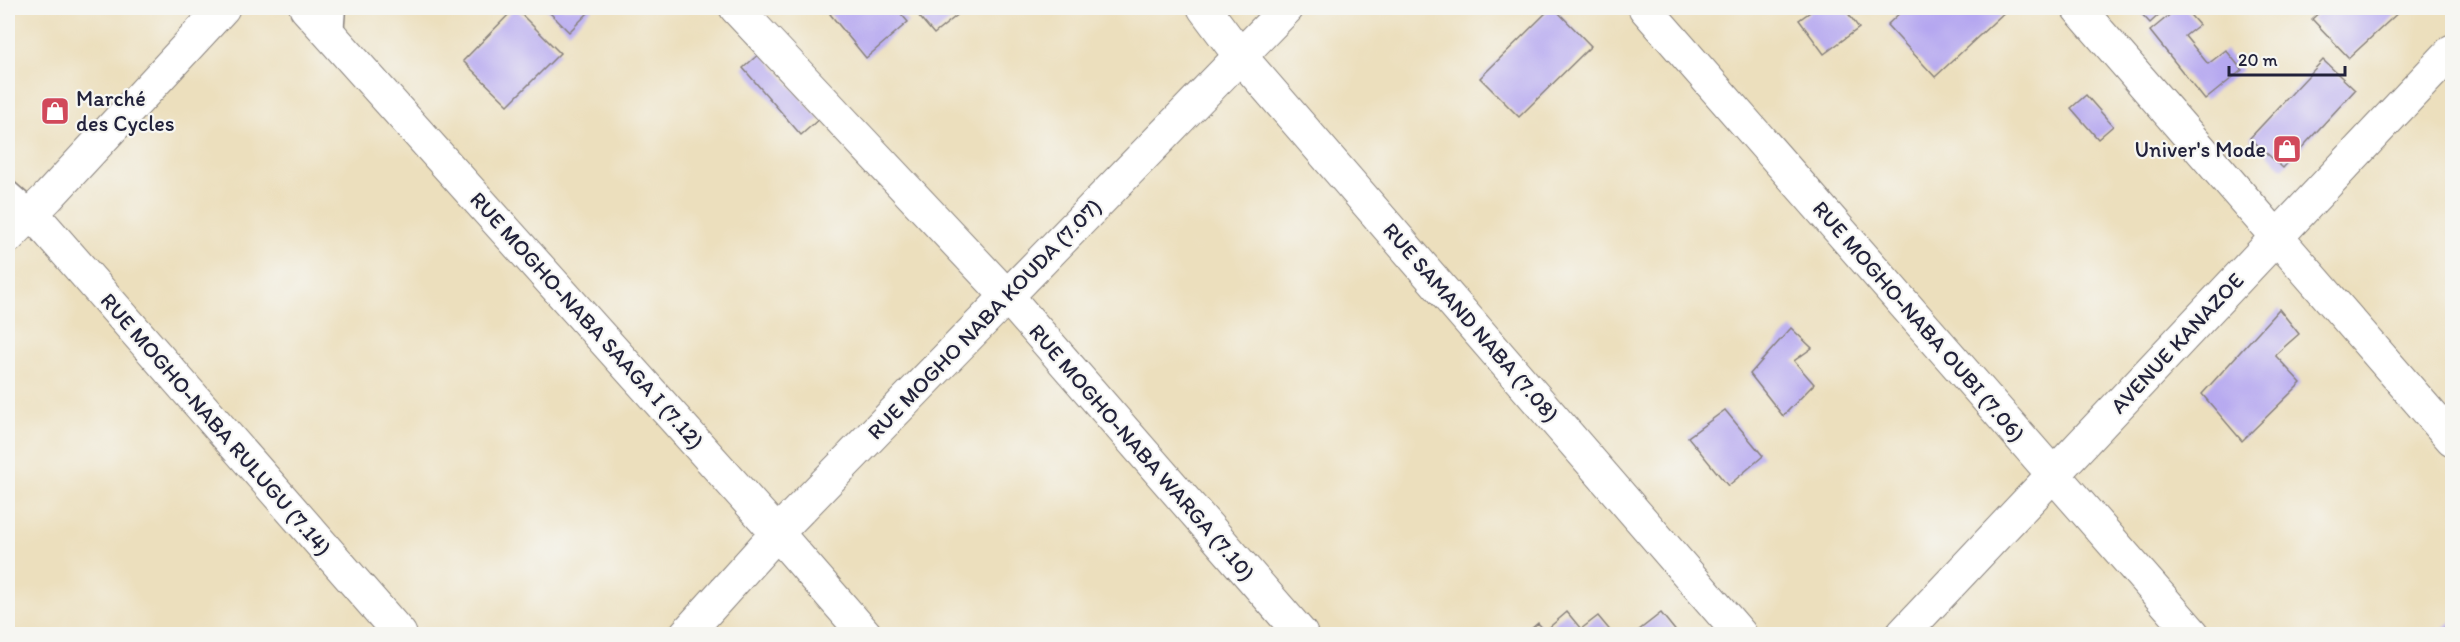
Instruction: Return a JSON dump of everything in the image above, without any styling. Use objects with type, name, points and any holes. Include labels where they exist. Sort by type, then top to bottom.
[{"type":"street","points":[[8,237],[223,8]]},
{"type":"street","name":"RUE MOGHO-NABA SAAGA I (7.12)","points":[[306,8],[333,22],[865,634]]},
{"type":"street","name":"RUE MOGHO-NABA WARGA (7.10)","points":[[736,8],[1006,295],[1301,634]]},
{"type":"street","name":"RUE SAMAND NABA (7.08)","points":[[1204,8],[1240,56],[1740,634]]},
{"type":"street","name":"RUE MOGHO NABA KOUDA (7.07)","points":[[686,634],[777,533],[1287,8]]},
{"type":"street","name":"RUE MOGHO-NABA OUBI (7.06)","points":[[1645,8],[2193,634]]},
{"type":"street","points":[[2078,8],[2452,439]]},
{"type":"street","name":"AVENUE KANAZOE","points":[[1902,634],[2452,51]]},
{"type":"street","name":"RUE MOGHO-NABA RULUGU (7.14)","points":[[32,213],[400,634]]},
{"type":"lane","points":[[8,192],[32,213]]},
{"type":"building","points":[[515,8],[560,53],[508,105],[463,61]]},
{"type":"building","points":[[545,8],[593,8],[569,32]]},
{"type":"building","points":[[837,8],[896,8],[908,22],[866,58],[830,14]]},
{"type":"building","points":[[912,8],[966,8],[934,34]]},
{"type":"building","points":[[1551,8],[1554,8],[1591,46],[1519,117],[1480,78]]},
{"type":"building","points":[[1816,8],[1844,8],[1859,28],[1824,54],[1799,20]]},
{"type":"building","points":[[1905,8],[2009,8],[1935,77],[1887,25]]},
{"type":"building","points":[[2143,8],[2166,8],[2150,23],[2139,11]]},
{"type":"building","points":[[2178,8],[2184,8],[2199,25],[2185,36],[2208,64],[2226,50],[2242,70],[2205,100],[2150,31]]},
{"type":"building","points":[[2324,8],[2403,8],[2349,58],[2312,19]]},
{"type":"building","points":[[761,52],[819,119],[801,135],[743,68]]},
{"type":"building","points":[[2323,60],[2355,90],[2283,168],[2250,138]]},
{"type":"building","points":[[2086,95],[2113,126],[2098,139],[2071,108]]},
{"type":"building","points":[[2279,309],[2299,334],[2275,355],[2301,383],[2242,441],[2202,394]]},
{"type":"building","points":[[1791,328],[1812,348],[1794,361],[1814,384],[1783,416],[1750,374]]},
{"type":"building","points":[[1725,410],[1763,456],[1728,486],[1688,437]]},
{"type":"building","points":[[1567,612],[1581,629],[1598,616],[1613,634],[1525,634],[1538,623],[1545,631]]},
{"type":"building","points":[[1661,613],[1678,634],[1634,634]]},
{"type":"building","points":[[2452,621],[2452,634],[2438,634]]},
{"type":"place","name":"Marché des Cycles","points":[[55,111]]},
{"type":"place","name":"Univer's Mode","points":[[2287,149]]}]
